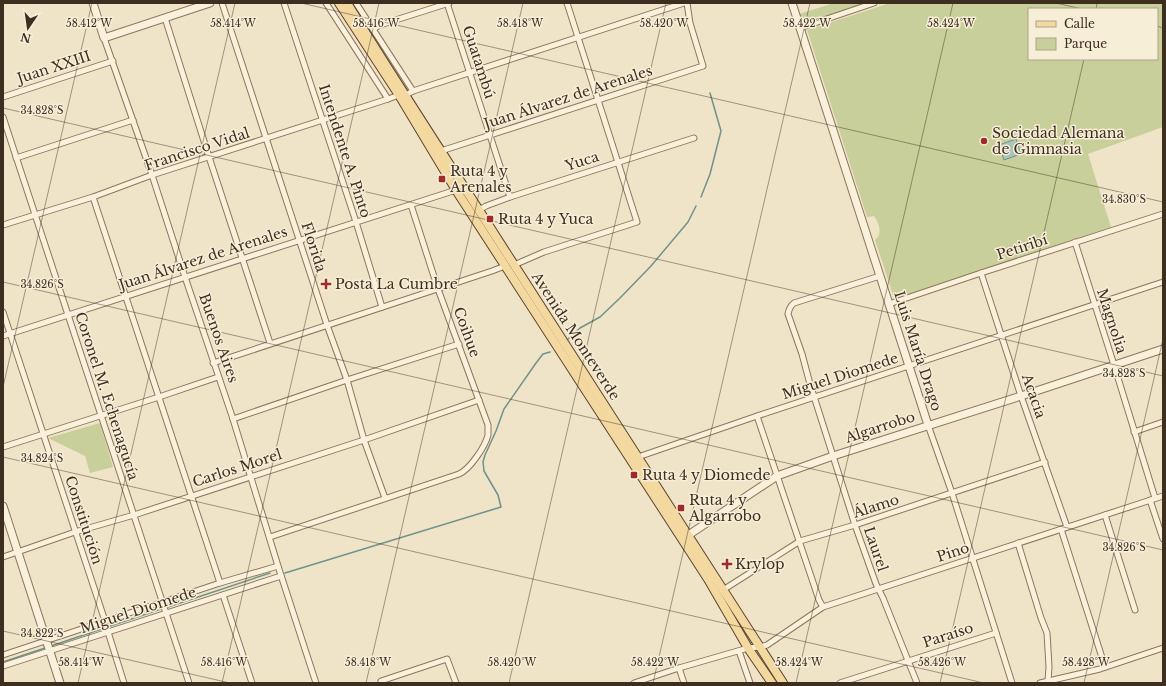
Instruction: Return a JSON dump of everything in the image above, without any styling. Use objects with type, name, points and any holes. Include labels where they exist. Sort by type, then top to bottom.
[{"type":"main road","name":"Avenida Monteverde","points":[[339,3],[406,94],[456,190],[708,579],[748,648],[772,683]]},
{"type":"main road","name":"Avenida Monteverde","points":[[347,3],[687,536],[783,683]]},
{"type":"main road","points":[[352,3],[358,14],[359,22]]},
{"type":"street","name":"Buenos Aires","points":[[93,3],[233,419],[281,576],[316,683]]},
{"type":"street","name":"Juan XXIII","points":[[104,38],[210,3]]},
{"type":"street","name":"Florida","points":[[222,3],[327,325],[347,380],[364,440],[385,498]]},
{"type":"street","name":"Intendente A. Pinto","points":[[284,3],[356,222],[382,307]]},
{"type":"street","points":[[326,3],[388,99]]},
{"type":"street","points":[[356,3],[373,29],[406,94]]},
{"type":"street","points":[[373,29],[380,25],[448,3]]},
{"type":"street","name":"Guatambú","points":[[448,3],[510,197]]},
{"type":"street","points":[[514,265],[544,252],[638,222],[567,3]]},
{"type":"street","name":"Francisco Vidal","points":[[3,225],[34,214],[93,197],[152,175],[686,3]]},
{"type":"street","name":"Juan Álvarez de Arenales","points":[[441,151],[703,66],[690,23],[686,3]]},
{"type":"street","name":"Luis María Drago","points":[[792,3],[928,425],[952,493],[1012,683]]},
{"type":"street","points":[[800,28],[874,3]]},
{"type":"street","points":[[165,18],[270,343]]},
{"type":"street","name":"Juan XXIII","points":[[3,97],[113,61]]},
{"type":"street","name":"Coronel M. Echenagucía","points":[[3,117],[34,214],[69,314],[188,683]]},
{"type":"street","points":[[16,158],[133,120]]},
{"type":"street","name":"Yuca","points":[[479,210],[510,197],[694,138]]},
{"type":"street","name":"Juan Álvarez de Arenales","points":[[3,336],[456,190]]},
{"type":"street","points":[[93,197],[220,584]]},
{"type":"street","name":"Coihue","points":[[385,498],[463,472],[470,466],[484,445],[488,434],[488,425],[438,289],[411,205]]},
{"type":"street","name":"Petiribí","points":[[889,304],[1163,214]]},
{"type":"street","name":"Magnolia","points":[[1075,242],[1134,432],[1163,539]]},
{"type":"street","points":[[213,363],[505,266]]},
{"type":"street","name":"Acacia","points":[[980,273],[1021,396],[1045,462],[1105,667]]},
{"type":"street","name":"Laurel","points":[[880,276],[794,303],[788,310],[788,314],[802,354],[814,397],[855,525],[876,584],[909,660],[917,683]]},
{"type":"street","name":"Miguel Diomede","points":[[638,457],[1001,334],[1163,282]]},
{"type":"street","name":"Constitución","points":[[3,312],[105,621]]},
{"type":"street","points":[[233,419],[459,344]]},
{"type":"street","name":"Algarrobo","points":[[687,536],[777,476],[833,456],[1163,349]]},
{"type":"street","points":[[3,447],[44,435],[218,377]]},
{"type":"street","name":"Carlos Morel","points":[[3,557],[75,532],[134,515],[364,440],[479,400]]},
{"type":"street","points":[[757,416],[819,600],[823,607]]},
{"type":"street","points":[[1134,432],[1163,422]]},
{"type":"street","name":"Álamo","points":[[723,590],[800,541],[855,525],[1045,462]]},
{"type":"street","name":"Pino","points":[[760,647],[768,645],[823,607],[1163,496]]},
{"type":"street","points":[[270,537],[385,498]]},
{"type":"street","points":[[3,506],[60,683]]},
{"type":"street","points":[[1105,514],[1135,610]]},
{"type":"street","points":[[1018,543],[1041,618],[1047,632],[1050,667],[1048,681]]},
{"type":"street","name":"Miguel Diomede","points":[[3,655],[162,602],[278,566]]},
{"type":"street","name":"Miguel Diomede","points":[[3,666],[281,576]]},
{"type":"street","points":[[223,595],[252,683]]},
{"type":"street","points":[[108,632],[124,683]]},
{"type":"street","name":"Paraíso","points":[[840,683],[996,633]]},
{"type":"street","points":[[634,683],[748,648],[760,647]]},
{"type":"street","points":[[1040,683],[1105,667],[1163,648]]},
{"type":"street","points":[[739,651],[750,683]]},
{"type":"street","points":[[381,681],[447,659],[456,683]]},
{"type":"street","points":[[679,668],[684,683]]},
{"type":"green space","points":[[834,3],[870,3],[802,25],[799,14]]},
{"type":"green space","name":"Sociedad Alemana de Gimnasia","points":[[890,3],[1163,3],[1163,127],[1088,154],[1111,227],[897,299],[894,298],[875,240],[880,232],[879,225],[874,216],[867,217],[807,30]]},
{"type":"green space","points":[[100,423],[113,467],[90,473],[85,456],[48,438]]},
{"type":"water","points":[[1016,139],[1021,154],[1004,160],[999,145]]},
{"type":"waterway","points":[[701,197],[710,174],[721,131],[710,93]]},
{"type":"waterway","points":[[568,339],[580,328],[600,317],[651,266],[688,222],[696,206]]},
{"type":"waterway","points":[[285,573],[501,507],[498,495],[484,471],[483,462],[485,455],[504,409],[543,354],[550,352]]},
{"type":"waterway","points":[[168,607],[270,573]]},
{"type":"waterway","points":[[51,646],[161,609]]},
{"type":"waterway","points":[[3,662],[45,648]]},
{"type":"place","name":"Sociedad Alemana de Gimnasia","points":[[984,141]]},
{"type":"place","name":"Ruta 4 y Arenales","points":[[442,179]]},
{"type":"place","name":"Ruta 4 y Yuca","points":[[490,219]]},
{"type":"place","name":"Posta La Cumbre","points":[[326,284]]},
{"type":"place","name":"Ruta 4 y Diomede","points":[[634,475]]},
{"type":"place","name":"Ruta 4 y Algarrobo","points":[[681,508]]},
{"type":"place","name":"Krylop","points":[[727,564]]}]
